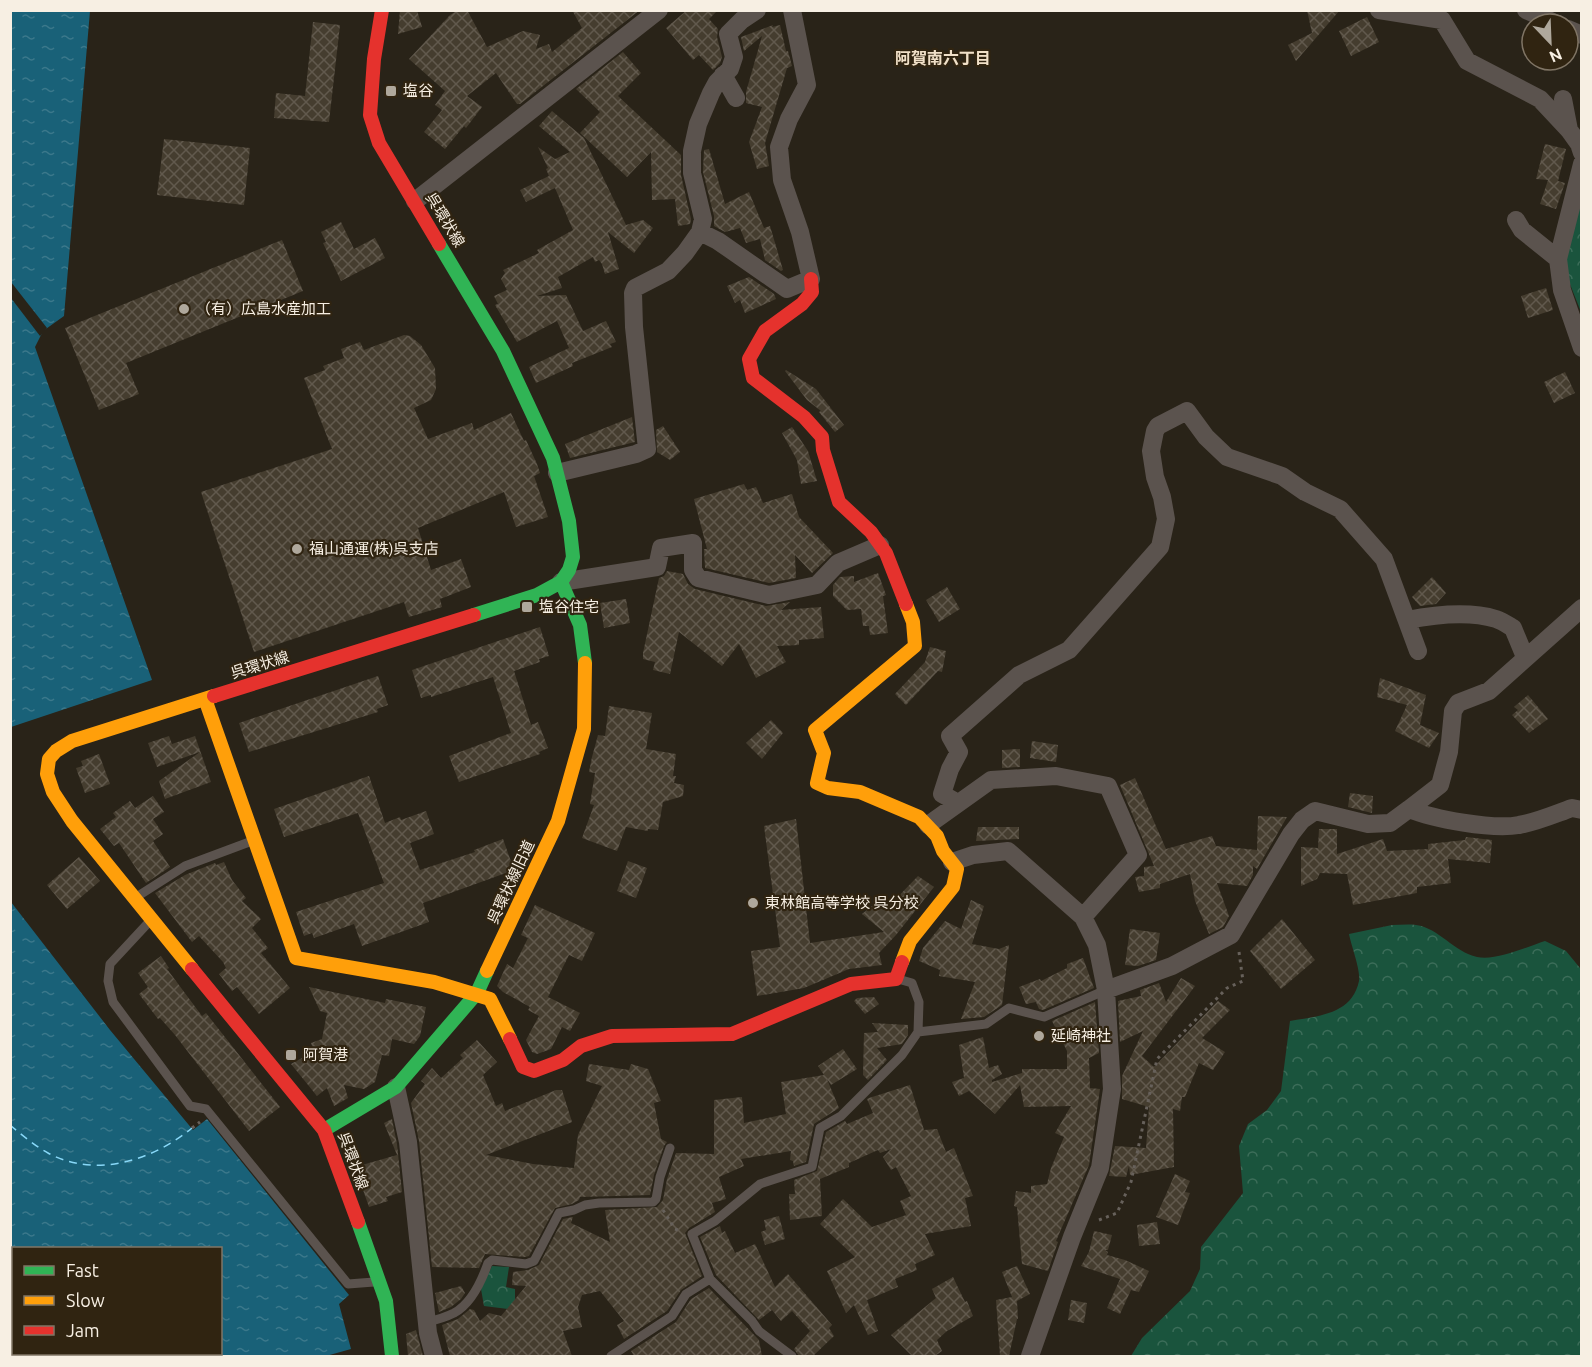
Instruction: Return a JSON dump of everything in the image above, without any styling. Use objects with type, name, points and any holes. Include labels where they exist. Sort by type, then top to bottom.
[{"type":"street","name":"呉環状線","points":[[382,10],[374,59],[370,115],[379,143],[503,351],[553,458],[569,521],[573,557],[569,570],[561,582],[537,595],[72,741],[60,748],[49,760],[48,775],[56,798],[72,821],[324,1130],[387,1301],[392,1356]]},
{"type":"street","points":[[415,201],[659,10]]},
{"type":"street","points":[[557,473],[636,454],[647,449],[634,327],[633,293],[635,288],[668,271],[685,254],[700,232],[704,219],[692,173],[692,151],[698,124],[711,93],[730,69],[734,57],[728,34],[742,20],[757,10]]},
{"type":"street","points":[[205,699],[296,958],[434,982],[477,993],[490,999],[523,1067],[534,1071],[563,1060],[581,1046],[612,1036],[732,1034],[851,984],[896,979],[910,941],[953,886],[957,869],[928,825],[919,817],[860,792],[828,788],[817,783],[824,753],[815,730],[915,646],[913,622],[886,553],[871,532],[839,501],[823,450],[822,437],[804,417],[753,378],[749,359],[765,331],[802,304],[812,292],[800,232],[782,180],[779,147],[789,119],[807,85],[792,10]]},
{"type":"street","points":[[1379,10],[1442,20],[1467,62],[1540,99],[1578,142]]},
{"type":"street","points":[[723,75],[736,98]]},
{"type":"street","points":[[1563,99],[1578,142]]},
{"type":"street","points":[[1581,164],[1558,259],[1562,290],[1581,348]]},
{"type":"street","points":[[1516,220],[1522,230],[1558,259]]},
{"type":"street","points":[[700,232],[718,241],[787,289],[811,279]]},
{"type":"street","points":[[958,803],[942,794],[950,769],[959,752],[950,736],[1019,675],[1069,650],[1160,547],[1166,519],[1151,451],[1158,426],[1187,411],[1206,437],[1227,457],[1282,476],[1305,492],[1340,509],[1384,559],[1418,651]]},
{"type":"street","points":[[561,582],[657,567],[661,548],[693,543],[693,570],[698,578],[769,595],[817,585],[838,562],[880,545]]},
{"type":"street","name":"呉環状線旧道","points":[[324,1130],[396,1087],[477,993],[558,821],[584,729],[585,666],[580,625],[561,582]]},
{"type":"street","points":[[1106,990],[1172,966],[1231,935],[1291,834],[1302,820],[1315,811],[1368,824],[1390,823],[1440,785],[1449,752],[1453,711],[1458,703],[1490,691],[1581,608]]},
{"type":"street","points":[[1407,620],[1430,615],[1463,615],[1496,619],[1513,628],[1526,657]]},
{"type":"street","points":[[928,825],[991,780],[1056,776],[1108,786],[1138,855],[1083,917]]},
{"type":"street","points":[[1409,809],[1426,816],[1489,826],[1518,825],[1572,808],[1581,810]]},
{"type":"street","points":[[952,862],[974,855],[1008,851],[1083,917],[1097,945],[1106,990],[1112,1089],[1100,1168],[1030,1356]]},
{"type":"street","points":[[396,1087],[408,1142],[427,1323],[434,1356]]},
{"type":"lane","points":[[136,897],[185,866],[254,840]]},
{"type":"lane","points":[[152,919],[110,964],[108,981],[113,1002],[190,1106],[206,1108],[348,1284],[380,1281]]},
{"type":"lane","points":[[792,1356],[759,1331],[710,1279],[692,1234],[715,1221],[759,1184],[812,1167],[820,1128],[841,1116],[902,1055],[918,1032],[919,1002],[912,983],[896,979]]},
{"type":"lane","points":[[918,1032],[986,1024],[1009,1008],[1044,1017],[1106,990]]},
{"type":"lane","points":[[427,1323],[460,1309],[475,1293],[488,1263],[492,1260],[526,1264],[534,1261],[559,1213],[585,1205],[653,1202],[656,1199],[660,1177],[670,1148]]},
{"type":"lane","points":[[611,1356],[672,1316],[686,1294],[710,1279]]},
{"type":"path","points":[[1078,1222],[1093,1223],[1117,1213],[1131,1182],[1157,1059],[1227,988],[1243,981],[1235,929]]},
{"type":"path","points":[[656,1199],[675,1229],[692,1234]]},
{"type":"green space","points":[[1581,194],[1581,312],[1566,274],[1565,250]]},
{"type":"green space","points":[[1392,925],[1424,927],[1461,950],[1485,958],[1521,950],[1545,941],[1566,951],[1580,968],[1581,1356],[1131,1356],[1142,1338],[1190,1291],[1200,1269],[1201,1247],[1243,1193],[1239,1146],[1248,1124],[1267,1110],[1281,1091],[1290,1021],[1332,1012],[1349,1001],[1355,992],[1359,977],[1349,934]]},
{"type":"green space","points":[[492,1266],[509,1267],[506,1287],[515,1289],[515,1310],[484,1306],[481,1289]]},
{"type":"water","points":[[10,11],[90,11],[64,316],[43,331],[35,347],[152,680],[11,727]]},
{"type":"water","points":[[11,902],[110,1030],[193,1130],[207,1119],[349,1295],[339,1304],[351,1349],[326,1356],[80,1355],[222,1355],[222,1247],[12,1247],[11,1337]]},
{"type":"pier","points":[[11,282],[47,328],[40,336],[11,298]]},
{"type":"building","points":[[400,10],[417,10],[422,27],[398,34]]},
{"type":"building","points":[[458,10],[467,10],[487,47],[523,31],[540,35],[536,49],[549,44],[552,52],[582,28],[572,10],[640,10],[520,104],[517,104],[496,73],[467,96],[482,107],[466,128],[464,126],[445,149],[424,132],[442,110],[435,105],[445,91],[409,59],[450,15]]},
{"type":"building","points":[[687,10],[718,10],[709,19],[718,29],[717,37],[722,57],[713,70],[699,55],[693,60],[666,28]]},
{"type":"building","points":[[1307,10],[1340,10],[1296,61],[1288,45],[1312,33]]},
{"type":"building","points":[[1367,17],[1379,42],[1351,56],[1339,31]]},
{"type":"building","points":[[313,22],[340,25],[329,122],[274,118],[276,93],[305,96]]},
{"type":"building","points":[[773,25],[772,27],[780,25],[792,66],[787,68],[765,143],[769,166],[757,169],[749,142],[762,107],[746,103],[746,92],[762,36],[744,51],[741,37]]},
{"type":"building","points":[[623,52],[641,73],[618,96],[681,155],[681,175],[691,219],[690,224],[678,226],[675,199],[652,200],[651,152],[627,177],[580,133],[600,112],[576,89]]},
{"type":"building","points":[[552,111],[584,138],[626,225],[643,220],[653,228],[634,253],[608,232],[619,269],[605,274],[602,264],[599,260],[595,262],[593,257],[558,277],[562,288],[537,296],[566,295],[583,331],[606,321],[616,342],[610,344],[612,347],[572,363],[573,366],[536,383],[529,367],[569,348],[557,321],[517,342],[495,305],[498,304],[494,296],[507,290],[501,279],[505,273],[503,270],[539,253],[537,250],[573,230],[555,188],[526,202],[520,190],[549,176],[546,169],[548,168],[538,147],[555,159],[570,152],[539,126]]},
{"type":"building","points":[[164,139],[250,148],[244,205],[157,195]]},
{"type":"building","points":[[1545,144],[1566,149],[1558,181],[1565,183],[1556,209],[1540,204],[1548,180],[1536,179]]},
{"type":"building","points":[[709,149],[725,204],[749,192],[764,228],[770,226],[783,270],[781,271],[765,260],[760,239],[746,243],[740,228],[725,232],[714,226],[714,216],[703,172],[704,150]]},
{"type":"building","points":[[341,222],[354,249],[375,238],[385,258],[341,281],[323,243],[326,242],[321,232]]},
{"type":"building","name":"（有）広島水産加工","points":[[282,240],[303,291],[126,363],[139,394],[99,410],[65,328]]},
{"type":"building","points":[[749,277],[774,294],[776,299],[745,313],[740,300],[735,303],[727,286]]},
{"type":"building","points":[[1546,288],[1553,310],[1528,318],[1521,296]]},
{"type":"building","points":[[404,335],[410,336],[421,345],[435,368],[436,389],[431,400],[414,408],[428,439],[472,423],[474,430],[511,413],[537,464],[540,473],[534,476],[548,517],[516,527],[504,492],[418,528],[431,570],[461,559],[471,587],[440,599],[442,607],[409,617],[404,602],[254,652],[201,492],[332,449],[304,378],[325,370],[323,366],[344,358],[341,349],[360,342],[364,350]]},
{"type":"building","points":[[786,370],[816,389],[844,425],[835,432],[819,412],[821,411],[807,400]]},
{"type":"building","points":[[1565,372],[1575,393],[1554,403],[1544,382]]},
{"type":"building","points":[[632,417],[635,442],[570,458],[565,444]]},
{"type":"building","points":[[663,426],[680,452],[670,460],[657,452],[656,430]]},
{"type":"building","points":[[792,427],[808,451],[817,481],[801,484],[797,460],[782,433]]},
{"type":"building","points":[[744,484],[747,490],[756,487],[763,503],[792,494],[799,517],[833,553],[812,573],[795,555],[796,578],[769,583],[705,568],[704,549],[707,549],[694,499]]},
{"type":"building","points":[[667,571],[683,574],[688,584],[695,589],[766,606],[790,602],[781,610],[821,607],[824,638],[799,640],[799,645],[777,646],[786,662],[756,678],[739,644],[722,666],[679,632],[670,674],[653,670],[655,662],[643,659],[643,653],[659,578]]},
{"type":"building","points":[[878,573],[886,595],[883,596],[888,633],[870,635],[869,626],[863,626],[861,609],[847,610],[833,596],[833,585],[840,577],[854,576],[854,582]]},
{"type":"building","points":[[1432,577],[1446,593],[1436,604],[1420,606],[1412,597]]},
{"type":"building","points":[[947,587],[960,609],[939,622],[926,600]]},
{"type":"building","points":[[626,599],[630,623],[604,628],[600,603]]},
{"type":"building","points":[[540,627],[549,656],[539,659],[540,662],[514,671],[531,725],[538,722],[548,748],[539,752],[540,754],[459,782],[449,756],[511,733],[493,677],[431,697],[431,695],[421,698],[412,670]]},
{"type":"building","points":[[930,647],[946,651],[942,672],[938,671],[906,705],[895,694],[925,662]]},
{"type":"building","points":[[378,676],[388,705],[377,709],[378,712],[249,752],[239,723]]},
{"type":"building","points":[[1380,678],[1426,695],[1420,725],[1439,733],[1429,748],[1395,731],[1407,705],[1377,697]]},
{"type":"building","points":[[1528,695],[1548,719],[1529,733],[1512,715],[1518,710],[1514,707]]},
{"type":"building","points":[[609,706],[652,713],[646,749],[676,754],[674,783],[684,785],[683,796],[663,802],[658,830],[648,829],[648,831],[626,827],[617,851],[582,838],[594,805],[590,804],[595,773],[589,772],[592,757],[598,735],[605,736]]},
{"type":"building","points":[[771,720],[783,733],[762,759],[746,743]]},
{"type":"building","points":[[169,736],[172,744],[195,736],[211,782],[165,799],[159,781],[200,752],[157,767],[148,743]]},
{"type":"building","points":[[1032,741],[1058,745],[1056,762],[1030,758]]},
{"type":"building","points":[[1020,749],[1020,767],[1002,768],[1002,750]]},
{"type":"building","points":[[99,754],[110,784],[85,793],[76,768],[83,766],[81,761]]},
{"type":"building","points":[[369,776],[385,823],[426,811],[434,834],[410,843],[420,870],[475,852],[474,850],[503,839],[514,870],[423,903],[429,922],[362,946],[354,924],[314,938],[312,933],[304,936],[296,912],[384,883],[358,813],[284,837],[274,809]]},
{"type":"building","points":[[1135,778],[1166,849],[1212,836],[1216,846],[1257,850],[1258,816],[1287,817],[1257,869],[1253,866],[1253,875],[1247,886],[1217,883],[1229,916],[1223,927],[1209,934],[1195,901],[1190,874],[1160,884],[1160,888],[1139,892],[1135,877],[1144,876],[1144,867],[1154,866],[1120,785]]},
{"type":"building","points":[[1350,793],[1373,796],[1372,813],[1348,807]]},
{"type":"building","points":[[153,796],[164,812],[153,819],[163,834],[153,841],[170,867],[146,883],[119,843],[114,846],[100,829],[116,817],[113,813],[130,801],[135,808]]},
{"type":"building","points":[[796,819],[810,943],[884,932],[862,914],[882,898],[889,906],[918,876],[934,887],[879,953],[882,965],[849,969],[804,988],[757,996],[751,951],[780,947],[764,826]]},
{"type":"building","points":[[978,827],[1019,827],[1019,839],[976,841]]},
{"type":"building","points":[[1319,829],[1337,829],[1337,854],[1383,839],[1387,851],[1428,849],[1428,844],[1465,840],[1466,837],[1492,840],[1490,863],[1448,859],[1451,883],[1417,887],[1417,893],[1353,905],[1347,874],[1320,873],[1317,879],[1301,886],[1301,847],[1318,848]]},
{"type":"building","points":[[79,857],[100,881],[67,909],[47,885]]},
{"type":"building","points":[[628,861],[647,868],[636,898],[617,891]]},
{"type":"building","points":[[224,862],[232,880],[246,898],[242,901],[261,919],[252,928],[268,948],[261,953],[290,988],[259,1014],[237,987],[232,991],[219,974],[226,968],[223,962],[199,936],[192,942],[155,893],[185,875],[215,863],[216,865]]},
{"type":"building","points":[[971,900],[984,906],[972,944],[999,949],[1009,945],[1002,1005],[984,1017],[961,1019],[975,982],[939,976],[940,970],[919,961],[923,948],[945,921],[961,929]]},
{"type":"building","points":[[535,905],[595,933],[582,961],[569,955],[548,997],[580,1013],[570,1031],[562,1027],[551,1049],[537,1054],[532,1052],[526,1040],[539,1016],[528,1010],[530,1007],[503,992],[497,986],[507,964],[513,968],[528,938],[521,935]]},
{"type":"building","points":[[1282,919],[1315,960],[1281,989],[1250,951]]},
{"type":"building","points":[[1130,929],[1160,933],[1156,960],[1138,966],[1125,965]]},
{"type":"building","points":[[161,956],[169,968],[167,969],[202,1016],[206,1013],[280,1107],[249,1131],[175,1035],[160,1018],[158,1019],[139,994],[148,987],[138,973]]},
{"type":"building","points":[[1083,958],[1094,988],[1043,1010],[1039,1009],[1036,1002],[1026,1004],[1019,987],[1040,979],[1041,981],[1067,968],[1067,964]]},
{"type":"building","points":[[1181,978],[1195,986],[1142,1056],[1154,1067],[1218,1001],[1230,1010],[1202,1038],[1225,1052],[1213,1070],[1199,1063],[1185,1097],[1182,1097],[1180,1111],[1173,1109],[1174,1167],[1130,1175],[1129,1166],[1126,1177],[1109,1176],[1115,1146],[1146,1148],[1149,1107],[1122,1099],[1122,1076],[1143,1031],[1120,1042],[1118,1001],[1141,996],[1140,990],[1159,983],[1166,1002]]},
{"type":"building","points":[[309,987],[385,1003],[386,999],[426,1007],[420,1036],[414,1044],[392,1039],[389,1056],[382,1055],[375,1082],[364,1089],[344,1085],[348,1098],[334,1106],[327,1088],[317,1096],[291,1064],[314,1051],[311,1043],[322,1039],[327,1013],[320,1011]]},
{"type":"building","points":[[874,997],[879,1004],[865,1014],[854,1001],[857,998]]},
{"type":"building","points":[[1095,1002],[1099,1053],[1089,1058],[1090,1088],[1100,1089],[1089,1165],[1056,1241],[1058,1242],[1048,1271],[1022,1264],[1017,1207],[1014,1206],[1016,1191],[1031,1193],[1031,1186],[1047,1184],[1064,1137],[1055,1133],[1071,1106],[1024,1107],[1020,1085],[995,1114],[969,1091],[959,1096],[952,1082],[964,1078],[959,1045],[983,1037],[989,1068],[998,1065],[1002,1074],[992,1082],[1022,1073],[1022,1069],[1067,1069],[1067,1051],[1052,1021]]},
{"type":"building","points":[[872,1023],[908,1025],[908,1035],[902,1044],[877,1048],[887,1060],[868,1080],[863,1075],[864,1033],[878,1032]]},
{"type":"building","points":[[477,1040],[497,1062],[483,1075],[496,1106],[502,1103],[505,1111],[556,1090],[562,1090],[572,1122],[486,1155],[533,1164],[574,1168],[578,1135],[602,1086],[586,1081],[589,1064],[629,1070],[631,1064],[648,1069],[661,1101],[654,1103],[661,1139],[667,1142],[654,1175],[650,1195],[580,1197],[572,1204],[555,1208],[529,1256],[485,1254],[479,1268],[432,1267],[419,1141],[411,1103],[425,1084],[421,1081],[432,1068],[441,1078],[463,1058],[460,1055]]},
{"type":"building","points":[[843,1049],[857,1069],[831,1085],[827,1079],[839,1108],[814,1124],[806,1162],[794,1166],[793,1161],[790,1160],[791,1151],[741,1159],[744,1166],[719,1177],[726,1199],[712,1203],[715,1212],[689,1228],[685,1233],[702,1276],[681,1290],[667,1311],[624,1339],[617,1325],[624,1321],[600,1291],[582,1295],[578,1307],[582,1327],[563,1331],[572,1356],[450,1356],[442,1325],[458,1319],[470,1309],[474,1310],[480,1321],[489,1313],[501,1316],[526,1286],[512,1285],[513,1272],[528,1270],[539,1265],[563,1219],[573,1217],[571,1223],[610,1242],[605,1210],[657,1207],[663,1200],[676,1153],[714,1154],[714,1100],[742,1097],[744,1123],[786,1114],[781,1082],[824,1075],[818,1066]]},
{"type":"building","points":[[910,1085],[924,1130],[937,1129],[946,1152],[954,1148],[973,1196],[965,1198],[971,1226],[925,1234],[935,1255],[915,1264],[917,1270],[895,1279],[898,1287],[867,1300],[878,1331],[868,1335],[854,1305],[846,1313],[827,1271],[855,1257],[820,1224],[843,1199],[872,1227],[906,1215],[900,1201],[911,1196],[896,1167],[891,1170],[883,1157],[891,1149],[880,1153],[878,1150],[849,1163],[849,1167],[820,1179],[822,1216],[790,1220],[789,1194],[795,1194],[794,1180],[817,1171],[826,1132],[845,1121],[847,1124],[873,1113],[867,1099]]},
{"type":"building","points":[[392,1119],[397,1144],[402,1192],[386,1197],[388,1201],[369,1207],[355,1167],[397,1155],[384,1123]]},
{"type":"building","points":[[1175,1174],[1190,1181],[1185,1192],[1190,1193],[1178,1225],[1156,1217]]},
{"type":"building","points":[[779,1216],[785,1239],[765,1245],[761,1232],[766,1230],[764,1220]]},
{"type":"building","points":[[1157,1222],[1160,1244],[1139,1246],[1137,1225]]},
{"type":"building","points":[[720,1226],[722,1233],[725,1231],[735,1253],[755,1244],[775,1287],[788,1274],[832,1325],[829,1328],[834,1336],[813,1356],[799,1356],[794,1349],[810,1331],[792,1311],[781,1321],[772,1310],[759,1320],[716,1275],[700,1237]]},
{"type":"building","points":[[1094,1231],[1112,1235],[1108,1250],[1105,1250],[1108,1252],[1107,1255],[1149,1271],[1139,1292],[1131,1290],[1120,1314],[1107,1308],[1120,1279],[1081,1266],[1089,1252]]},
{"type":"building","points":[[1017,1266],[1030,1294],[1017,1301],[1018,1319],[1009,1356],[1000,1356],[996,1300],[1012,1297],[1002,1272]]},
{"type":"building","points":[[953,1277],[973,1316],[947,1331],[937,1340],[942,1351],[935,1356],[912,1356],[891,1335],[936,1298],[932,1289]]},
{"type":"building","points":[[461,1286],[465,1293],[461,1299],[451,1307],[439,1312],[435,1293]]},
{"type":"building","points":[[709,1288],[759,1340],[762,1356],[634,1356],[631,1351],[676,1322],[691,1299]]},
{"type":"building","points":[[1071,1300],[1087,1303],[1084,1323],[1068,1320]]},
{"type":"building","points":[[416,1330],[423,1356],[408,1356],[406,1334]]},
{"type":"ferry route","points":[[10,1125],[48,1153],[66,1161],[85,1165],[104,1165],[142,1157],[160,1149],[192,1128]]},
{"type":"traffic: fast","points":[[439,244],[503,351],[553,458],[569,521],[573,557],[569,570],[561,582],[537,595],[474,615]]},
{"type":"traffic: fast","points":[[561,582],[580,625],[585,663]]},
{"type":"traffic: fast","points":[[324,1130],[396,1087],[477,993],[487,971]]},
{"type":"traffic: fast","points":[[358,1222],[386,1301],[392,1356]]},
{"type":"traffic: slow","points":[[902,962],[910,941],[953,887],[957,869],[943,851],[937,836],[919,817],[860,792],[828,788],[817,783],[824,753],[815,730],[915,646],[913,622],[906,604]]},
{"type":"traffic: slow","points":[[487,971],[558,821],[584,729],[585,663]]},
{"type":"traffic: slow","points":[[192,969],[72,821],[53,792],[47,774],[49,759],[56,751],[72,741],[214,696]]},
{"type":"traffic: slow","points":[[205,699],[296,958],[434,982],[490,999],[510,1039]]},
{"type":"traffic: jam","points":[[382,10],[374,59],[370,115],[379,143],[439,244]]},
{"type":"traffic: jam","points":[[811,279],[812,292],[802,304],[765,331],[749,359],[753,378],[804,417],[822,437],[823,450],[839,502],[871,532],[886,553],[906,604]]},
{"type":"traffic: jam","points":[[214,696],[474,615]]},
{"type":"traffic: jam","points":[[510,1039],[523,1067],[534,1071],[563,1060],[581,1046],[612,1036],[732,1034],[851,984],[896,979],[902,962]]},
{"type":"traffic: jam","points":[[192,969],[324,1130],[358,1222]]},
{"type":"place","name":"塩谷","points":[[391,91]]},
{"type":"place","name":"（有）広島水産加工","points":[[184,309]]},
{"type":"place","name":"福山通運(株)呉支店","points":[[297,549]]},
{"type":"place","name":"塩谷住宅","points":[[527,607]]},
{"type":"place","name":"東林館高等学校 呉分校","points":[[753,903]]},
{"type":"place","name":"延崎神社","points":[[1039,1036]]},
{"type":"place","name":"阿賀港","points":[[291,1055]]},
{"type":"district","name":"阿賀南六丁目","points":[[943,58]]}]
